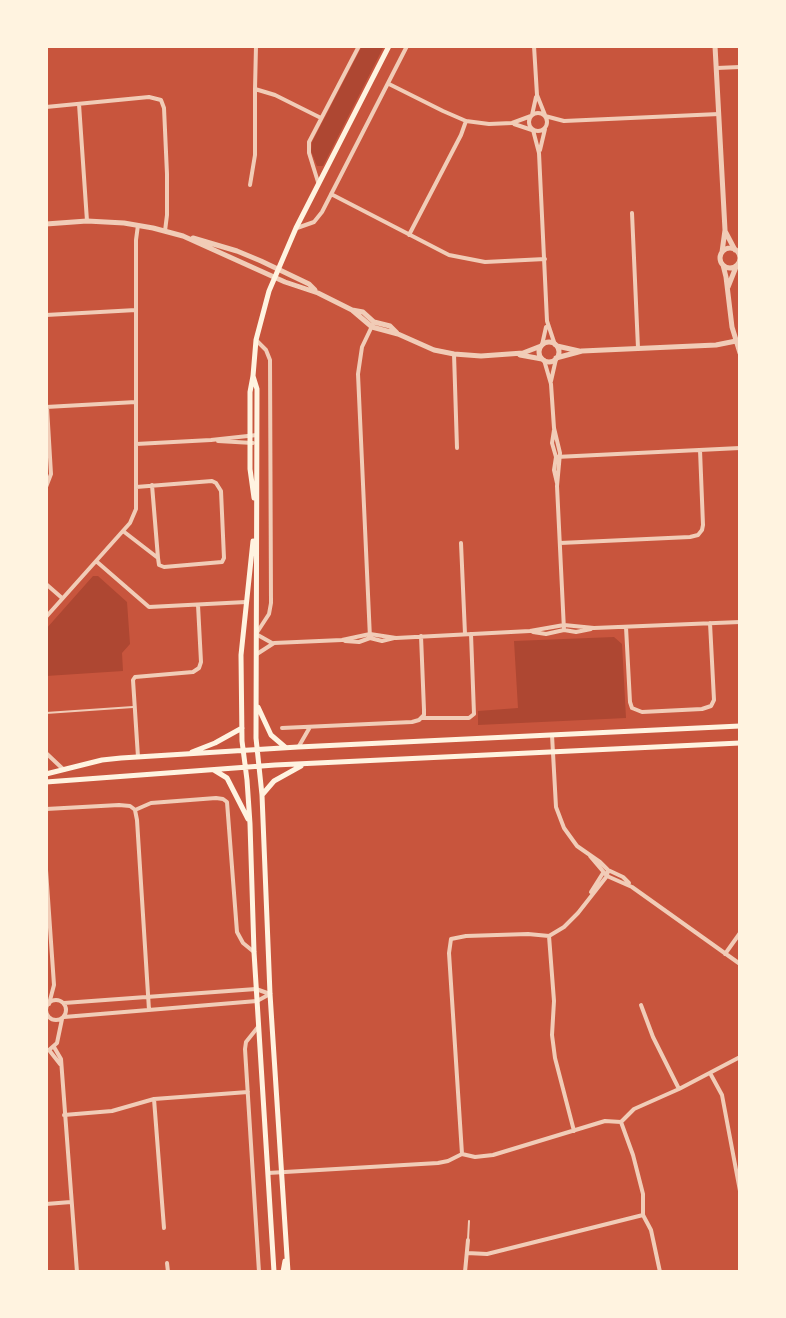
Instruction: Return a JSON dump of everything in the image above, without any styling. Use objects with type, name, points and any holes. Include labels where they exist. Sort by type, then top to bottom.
[{"type":"main road","points":[[286,1272],[262,795],[256,750],[256,524],[250,469],[250,392],[256,340],[277,269],[389,46]]},
{"type":"main road","points":[[253,376],[257,389],[255,510]]},
{"type":"main road","points":[[256,524],[241,655],[242,728],[274,1272]]},
{"type":"main road","points":[[256,702],[271,735],[286,748]]},
{"type":"main road","points":[[46,774],[102,760],[138,757],[740,726]]},
{"type":"main road","points":[[187,754],[242,728]]},
{"type":"main road","points":[[46,782],[259,766],[740,743]]},
{"type":"main road","points":[[262,795],[274,781],[306,764]]},
{"type":"main road","points":[[214,770],[229,781],[250,824]]},
{"type":"street","points":[[250,185],[255,155],[256,46]]},
{"type":"street","points":[[319,184],[308,149],[309,142],[359,46]]},
{"type":"street","points":[[296,228],[314,222],[407,46]]},
{"type":"street","points":[[534,46],[537,95],[548,122],[539,153]]},
{"type":"street","points":[[715,46],[725,230],[720,260],[740,353]]},
{"type":"street","points":[[717,68],[740,67]]},
{"type":"street","points":[[389,84],[466,121],[489,124],[512,123],[540,113],[564,121],[719,114]]},
{"type":"street","points":[[255,89],[275,95],[321,118]]},
{"type":"street","points":[[537,95],[529,124],[539,153],[547,321],[539,355],[551,384],[552,443],[558,457],[554,470],[564,628]]},
{"type":"street","points":[[46,107],[149,97],[158,98],[163,103],[167,183],[165,231]]},
{"type":"street","points":[[79,104],[87,221]]},
{"type":"street","points":[[409,235],[466,121]]},
{"type":"street","points":[[512,123],[540,132],[564,121]]},
{"type":"street","points":[[331,194],[449,255],[473,261],[545,259]]},
{"type":"street","points":[[632,213],[638,348]]},
{"type":"street","points":[[46,224],[87,221],[138,225],[165,231],[237,251],[309,284],[318,293]]},
{"type":"street","points":[[46,617],[123,531],[136,509],[138,225]]},
{"type":"street","points":[[725,230],[739,260],[728,288]]},
{"type":"street","points":[[183,236],[352,310],[363,312],[373,325]]},
{"type":"street","points":[[722,252],[730,249],[737,252]]},
{"type":"street","points":[[723,265],[728,268],[738,264]]},
{"type":"street","points":[[46,315],[136,310]]},
{"type":"street","points":[[547,321],[559,352],[551,384]]},
{"type":"street","points":[[373,325],[386,324],[398,334],[427,347],[454,354],[514,354],[549,343],[582,351]]},
{"type":"street","points":[[370,636],[358,374],[361,353],[373,325]]},
{"type":"street","points":[[256,340],[266,350],[270,360],[271,588],[270,610],[256,634],[274,643]]},
{"type":"street","points":[[514,354],[551,362],[582,351],[716,345],[736,341]]},
{"type":"street","points":[[454,354],[457,448]]},
{"type":"street","points":[[46,487],[51,474],[46,407],[136,402]]},
{"type":"street","points":[[136,444],[211,440],[228,443],[257,435]]},
{"type":"street","points":[[249,439],[257,442]]},
{"type":"street","points":[[558,457],[740,448]]},
{"type":"street","points":[[560,543],[698,535],[703,522],[700,450]]},
{"type":"street","points":[[136,487],[152,485],[212,481],[219,486],[225,554],[222,562],[159,565],[152,485]]},
{"type":"street","points":[[123,531],[158,558]]},
{"type":"street","points":[[282,728],[412,722],[422,718],[469,718],[474,714],[461,543]]},
{"type":"street","points":[[96,561],[149,607],[246,602]]},
{"type":"street","points":[[46,584],[62,598]]},
{"type":"street","points":[[138,757],[133,680],[135,677],[193,672],[199,668],[198,605]]},
{"type":"street","points":[[255,656],[274,643],[370,636],[396,638],[740,622]]},
{"type":"street","points":[[626,627],[629,694],[632,708],[642,712],[709,707],[714,700],[710,623]]},
{"type":"street","points":[[421,636],[422,718]]},
{"type":"street","points":[[298,747],[310,727]]},
{"type":"street","points":[[552,735],[556,807],[561,822],[571,840],[600,862],[606,873]]},
{"type":"street","points":[[46,753],[64,770]]},
{"type":"street","points":[[135,810],[151,803],[216,798],[226,801],[229,807],[237,932],[240,940],[254,952]]},
{"type":"street","points":[[46,809],[119,805],[135,810],[149,1010]]},
{"type":"street","points":[[46,870],[54,985],[46,1009],[58,1037]]},
{"type":"street","points":[[606,873],[619,874],[632,887],[740,964]]},
{"type":"street","points":[[462,1154],[449,943],[454,938],[466,936],[549,936],[578,913],[606,873]]},
{"type":"street","points":[[725,954],[740,933]]},
{"type":"street","points":[[549,936],[554,1001],[552,1035],[574,1131]]},
{"type":"street","points":[[46,969],[53,969]]},
{"type":"street","points":[[54,985],[66,1009],[58,1037],[50,1050],[61,1067],[77,1272]]},
{"type":"street","points":[[49,1004],[57,1000],[63,1003],[256,989],[270,994]]},
{"type":"street","points":[[49,1017],[56,1021],[257,1001],[270,994]]},
{"type":"street","points":[[641,1005],[679,1089]]},
{"type":"street","points":[[258,1027],[245,1044],[259,1272]]},
{"type":"street","points":[[268,1173],[438,1163],[462,1154],[475,1157],[493,1155],[605,1121],[621,1122],[634,1109],[740,1057]]},
{"type":"street","points":[[710,1073],[722,1095],[740,1191]]},
{"type":"street","points":[[64,1115],[112,1111],[154,1099],[248,1092]]},
{"type":"street","points":[[154,1099],[164,1228]]},
{"type":"street","points":[[621,1122],[633,1155],[643,1194],[643,1215],[651,1230],[660,1272]]},
{"type":"street","points":[[46,1204],[71,1202]]},
{"type":"street","points":[[467,1253],[487,1254],[643,1215]]},
{"type":"street","points":[[465,1272],[468,1240]]},
{"type":"street","points":[[167,1263],[168,1272]]},
{"type":"lane","points":[[46,713],[134,707]]},
{"type":"lane","points":[[468,1240],[469,1221]]},
{"type":"shaded area","points":[[362,46],[384,46],[323,166],[317,166],[311,151],[312,142]]},
{"type":"shaded area","points":[[93,576],[98,576],[127,602],[130,644],[122,653],[123,671],[46,676],[46,629]]},
{"type":"shaded area","points":[[614,637],[622,644],[626,718],[478,725],[478,711],[518,708],[514,641]]}]
